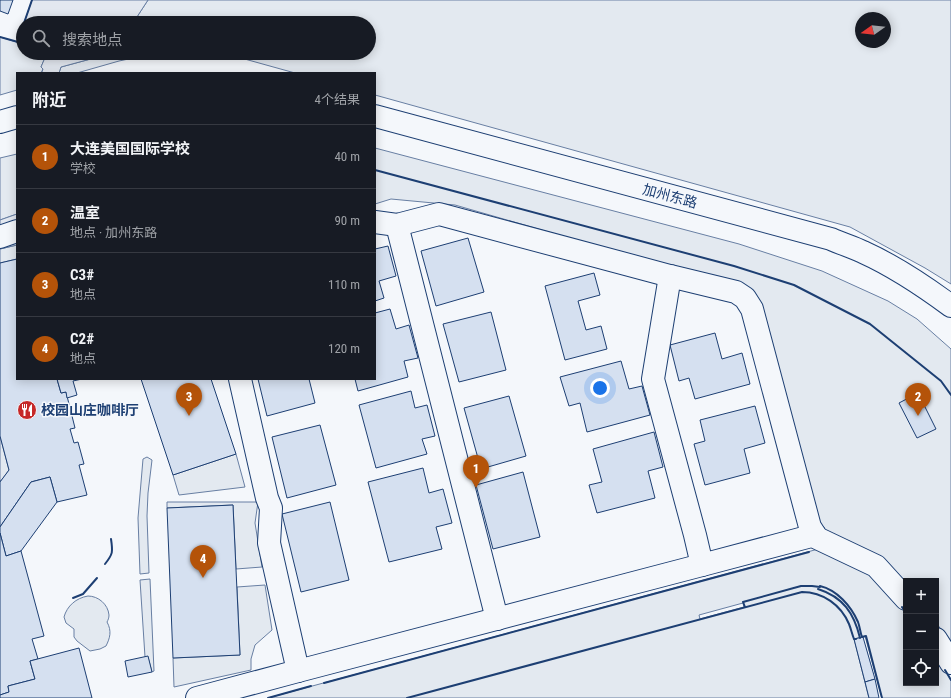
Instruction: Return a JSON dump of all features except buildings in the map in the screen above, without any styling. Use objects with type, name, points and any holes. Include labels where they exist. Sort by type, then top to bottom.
[{"type":"street","name":"加州东路","points":[[376,116],[831,239],[863,252],[891,267],[951,306]]},
{"type":"street","points":[[0,122],[16,117]]},
{"type":"street","points":[[376,222],[397,225],[439,214],[670,276],[736,292],[745,298],[752,310],[810,527],[817,538],[876,566],[903,596]]},
{"type":"street","points":[[397,225],[497,619]]},
{"type":"street","points":[[0,236],[16,231]]},
{"type":"street","points":[[670,276],[653,379],[702,565]]},
{"type":"street","points":[[240,380],[267,498],[271,508],[269,543],[298,671]]},
{"type":"street","points":[[197,698],[815,535]]},
{"type":"street","points":[[939,645],[951,663]]},
{"type":"shaded area","points":[[32,0],[148,0],[138,16],[26,16]]},
{"type":"shaded area","points":[[148,0],[951,0],[951,284],[850,227],[376,95],[376,72],[291,72],[248,60],[376,60],[376,16],[138,16]]},
{"type":"shaded area","points":[[0,37],[16,42],[16,60],[44,60],[41,67],[43,69],[42,72],[16,72],[16,90],[0,95]]},
{"type":"shaded area","points":[[44,60],[87,60],[61,67],[59,72],[42,72],[43,69],[41,67]]},
{"type":"shaded area","points":[[87,60],[124,60],[80,72],[59,72],[61,67]]},
{"type":"shaded area","points":[[376,148],[739,244],[822,271],[888,301],[917,319],[951,349],[951,645],[939,627],[939,578],[903,578],[903,582],[823,534],[739,287],[455,205],[391,199],[376,204]]},
{"type":"shaded area","points":[[16,154],[16,214],[0,220],[0,158]]},
{"type":"shaded area","points":[[16,214],[16,245],[0,249],[0,220]]},
{"type":"shaded area","points":[[16,245],[16,259],[0,263],[0,249]]},
{"type":"shaded area","points":[[0,436],[9,470],[1,481],[0,480]]},
{"type":"shaded area","points":[[236,454],[245,487],[179,495],[173,475]]},
{"type":"shaded area","points":[[147,457],[152,460],[147,516],[149,573],[140,574],[138,518],[143,459]]},
{"type":"shaded area","points":[[167,502],[258,502],[255,523],[262,567],[236,569],[233,505],[167,508]]},
{"type":"shaded area","points":[[822,548],[874,572],[903,609],[903,686],[939,686],[939,660],[951,680],[951,698],[882,698],[865,636],[854,639],[869,698],[268,698]],"holes":[[[743,603],[744,607],[700,619],[699,615]]]},
{"type":"shaded area","points":[[150,579],[154,671],[152,672],[148,657],[145,657],[140,580]]},
{"type":"shaded area","points":[[265,585],[272,630],[255,645],[251,659],[251,670],[174,687],[173,658],[240,655],[237,587]]},
{"type":"shaded area","points":[[88,596],[99,599],[107,607],[109,618],[107,622],[110,631],[106,646],[90,651],[77,641],[74,637],[74,629],[66,623],[64,617],[67,609],[73,603]]},
{"type":"wall","points":[[26,16],[32,0]]},
{"type":"wall","points":[[0,37],[16,41]]},
{"type":"wall","points":[[376,170],[734,266],[794,285],[870,324],[941,381],[951,395]]},
{"type":"wall","points":[[105,564],[112,553],[111,539]]},
{"type":"wall","points":[[324,683],[809,552]]},
{"type":"wall","points":[[73,598],[83,594],[97,578]]},
{"type":"wall","points":[[745,607],[743,602],[801,586],[820,586],[832,591],[838,595],[852,610],[858,622],[862,637],[866,636],[882,698]]},
{"type":"wall","points":[[818,589],[827,592],[841,601],[851,614],[860,638]]},
{"type":"wall","points":[[407,698],[802,592],[817,594],[824,597],[836,606],[846,617],[854,639],[856,639]]},
{"type":"wall","points":[[945,670],[951,680]]},
{"type":"wall","points":[[268,698],[311,686]]},
{"type":"place","name":"校园山庄咖啡厅","points":[[27,410]]},
{"type":"place","name":"C3#","points":[[189,416]]},
{"type":"place","name":"温室","points":[[918,416]]},
{"type":"place","name":"大连美国国际学校","points":[[476,488]]},
{"type":"place","name":"C2#","points":[[203,578]]}]
